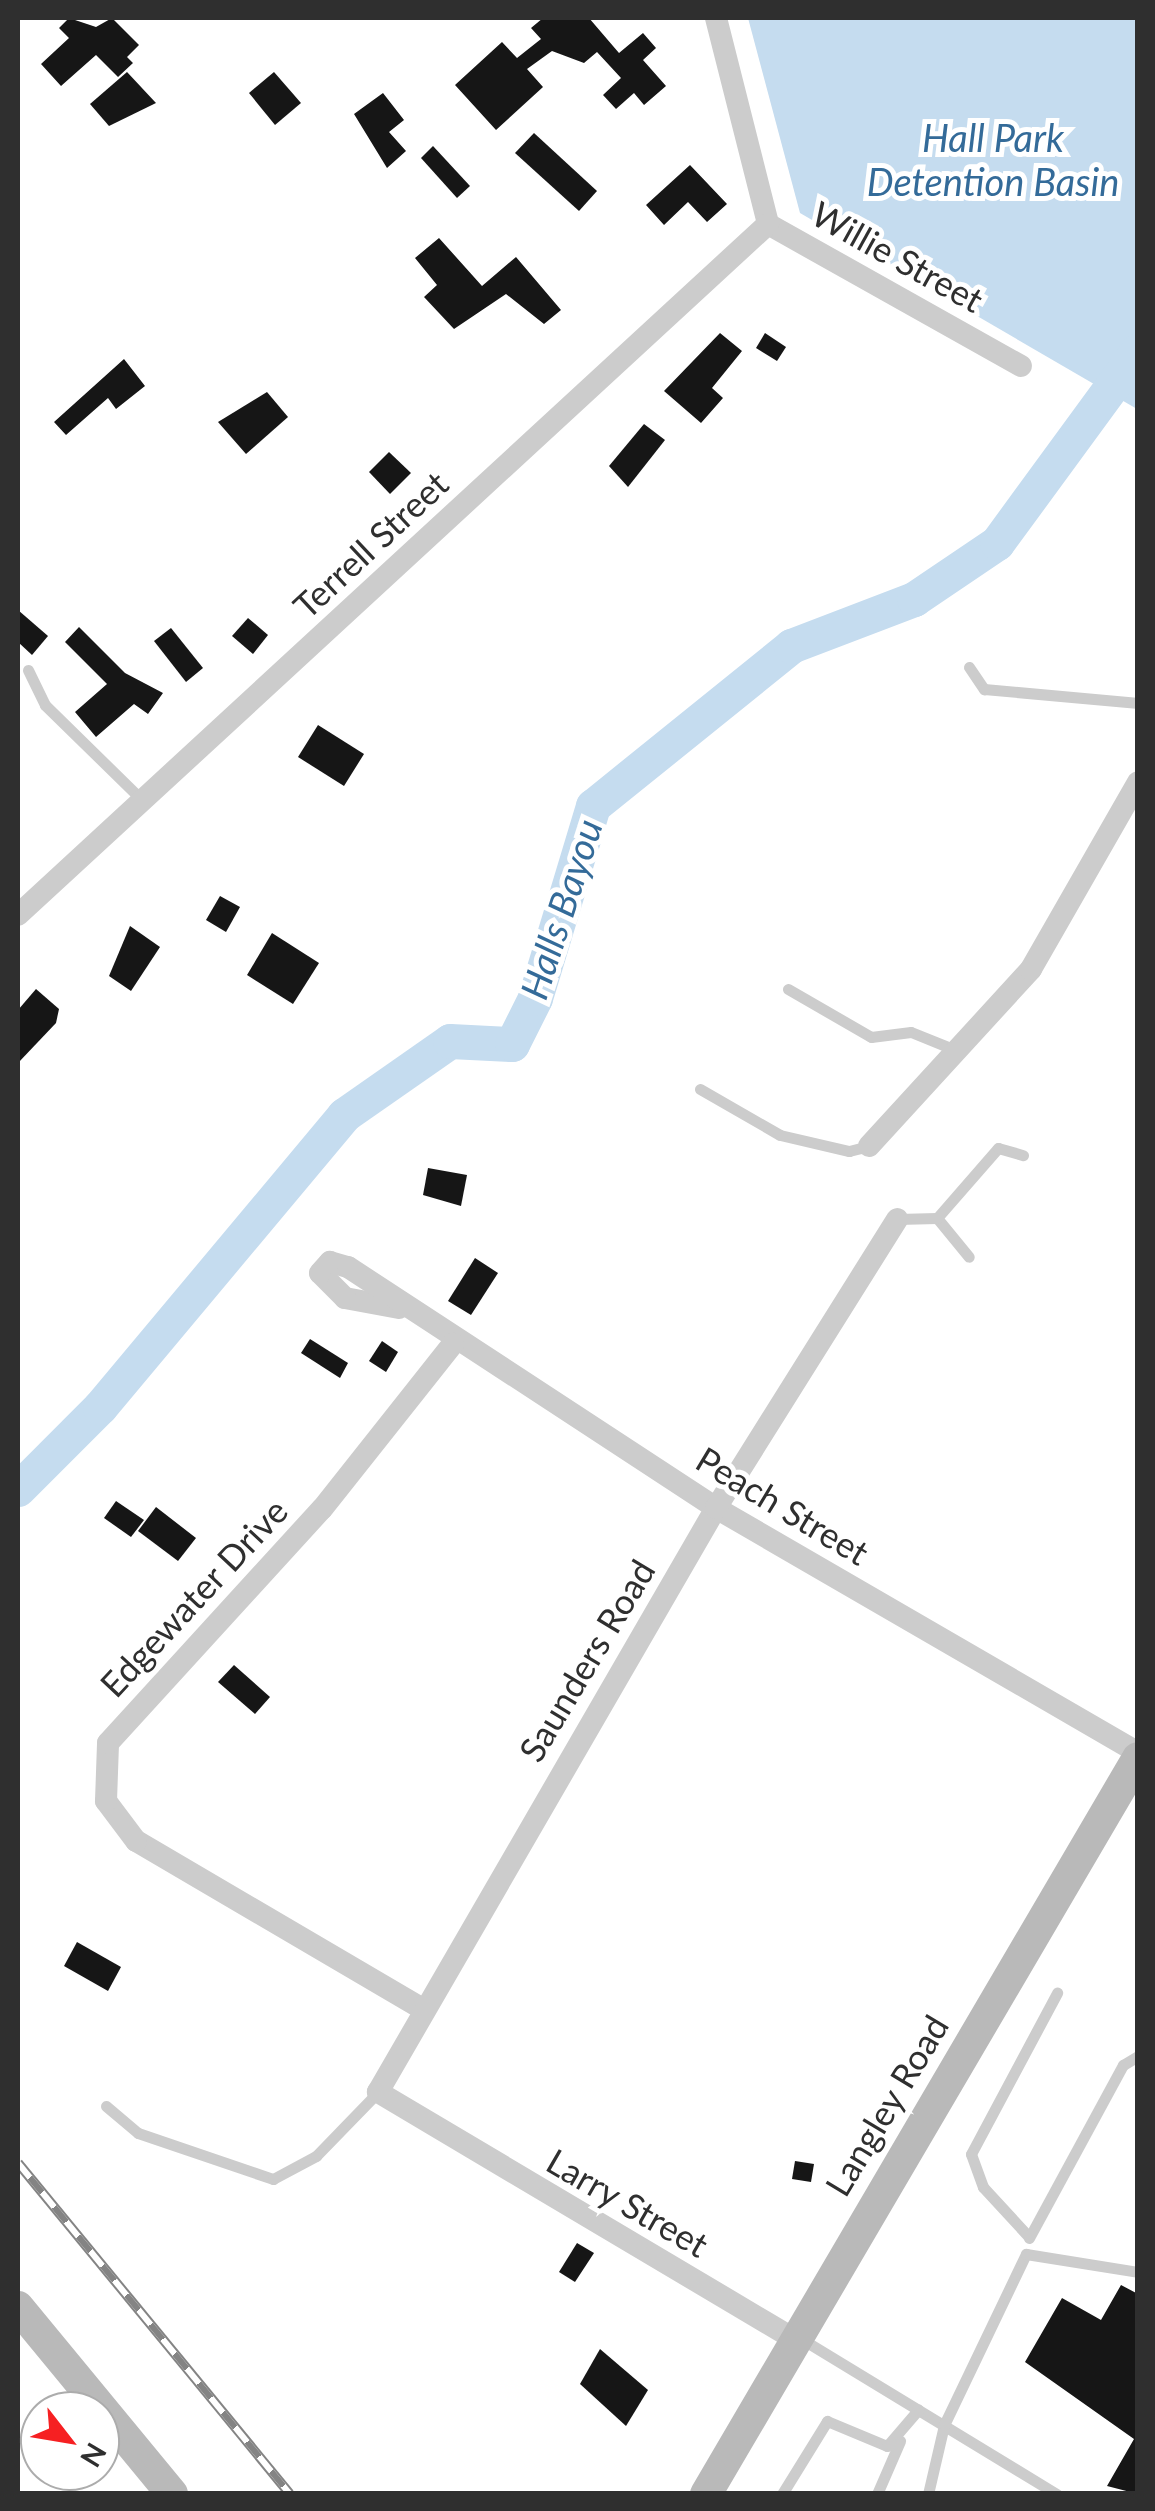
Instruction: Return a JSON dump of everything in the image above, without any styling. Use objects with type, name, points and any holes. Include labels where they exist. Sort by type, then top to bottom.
[{"type":"street","name":"Willie Street","points":[[716,18],[768,224],[1021,366]]},
{"type":"street","name":"Terrell Street","points":[[18,915],[768,224]]},
{"type":"street","points":[[869,1146],[953,1049],[1031,968],[1138,782]]},
{"type":"street","name":"Saunders Road","points":[[378,2092],[422,2008],[716,1508],[897,1219]]},
{"type":"street","name":"Peach Street","points":[[399,1308],[716,1508],[1138,1756]]},
{"type":"street","name":"Edgewater Drive","points":[[422,2008],[136,1841],[106,1800],[108,1743],[322,1509],[453,1344]]},
{"type":"street","name":"Langley Road","points":[[706,2494],[1138,1756]]},
{"type":"street","name":"Larry Street","points":[[378,2092],[427,2125],[795,2338]]},
{"type":"street","points":[[18,2307],[172,2494]]},
{"type":"lane","points":[[969,667],[984,689],[1138,703]]},
{"type":"lane","points":[[28,670],[45,704],[143,801]]},
{"type":"lane","points":[[788,989],[871,1036],[910,1032],[953,1049]]},
{"type":"lane","points":[[700,1089],[780,1135],[849,1151],[869,1146]]},
{"type":"lane","points":[[897,1219],[937,1218],[998,1148],[1024,1154]]},
{"type":"lane","points":[[937,1218],[969,1258]]},
{"type":"lane","points":[[1029,2238],[982,2187],[970,2154],[1056,1993]]},
{"type":"lane","points":[[928,2494],[944,2425],[1026,2254],[1029,2238],[1123,2065],[1138,2056]]},
{"type":"lane","points":[[106,2106],[138,2133],[272,2179],[316,2156],[378,2092]]},
{"type":"lane","points":[[1026,2254],[1138,2272]]},
{"type":"lane","points":[[795,2338],[1057,2494]]},
{"type":"lane","points":[[877,2494],[900,2440],[918,2410]]},
{"type":"lane","points":[[782,2494],[827,2421],[868,2441],[900,2440]]},
{"type":"water","name":"Hall Park Detention Basin","points":[[748,18],[1137,18],[1137,409],[800,213]]},
{"type":"building","points":[[69,18],[96,27],[112,18],[139,45],[127,57],[133,63],[118,77],[96,55],[61,86],[41,64],[69,38],[59,28]]},
{"type":"building","points":[[543,18],[589,18],[619,53],[643,33],[656,48],[643,60],[666,86],[644,105],[634,93],[616,109],[603,95],[621,78],[597,52],[584,63],[552,51],[527,69],[543,87],[496,130],[455,85],[502,42],[517,58],[541,39],[531,28]]},
{"type":"building","points":[[127,72],[156,103],[109,126],[90,104]]},
{"type":"building","points":[[274,72],[301,103],[275,125],[249,93]]},
{"type":"building","points":[[383,93],[404,120],[389,132],[406,151],[387,168],[354,114]]},
{"type":"building","points":[[534,133],[597,191],[579,211],[515,153]]},
{"type":"building","points":[[433,146],[470,186],[457,198],[421,158]]},
{"type":"building","points":[[690,165],[727,204],[707,222],[688,202],[664,225],[646,205]]},
{"type":"building","points":[[439,238],[482,286],[516,257],[561,310],[544,324],[506,294],[454,329],[424,297],[437,285],[415,258]]},
{"type":"building","points":[[720,333],[742,351],[712,388],[723,398],[701,423],[664,391]]},
{"type":"building","points":[[765,333],[786,347],[777,361],[756,348]]},
{"type":"building","points":[[124,359],[145,386],[116,409],[108,398],[66,435],[54,422]]},
{"type":"building","points":[[267,392],[288,417],[246,454],[218,422]]},
{"type":"building","points":[[644,424],[665,440],[628,487],[609,466]]},
{"type":"building","points":[[389,452],[411,473],[390,494],[369,472]]},
{"type":"building","points":[[18,610],[48,636],[32,655],[18,642]]},
{"type":"building","points":[[248,618],[268,635],[253,654],[232,636]]},
{"type":"building","points":[[79,627],[125,673],[163,693],[148,714],[134,704],[96,737],[75,712],[107,684],[65,642]]},
{"type":"building","points":[[171,628],[203,668],[186,682],[154,641]]},
{"type":"building","points":[[318,725],[364,754],[344,786],[298,757]]},
{"type":"building","points":[[220,896],[240,907],[226,932],[206,920]]},
{"type":"building","points":[[130,926],[160,947],[131,991],[109,976]]},
{"type":"building","points":[[272,933],[319,963],[293,1004],[247,975]]},
{"type":"building","points":[[36,989],[59,1009],[56,1023],[18,1063],[18,1010]]},
{"type":"building","points":[[428,1168],[467,1175],[461,1206],[423,1195]]},
{"type":"building","points":[[475,1258],[498,1273],[471,1315],[448,1301]]},
{"type":"building","points":[[310,1339],[348,1363],[340,1378],[301,1353]]},
{"type":"building","points":[[382,1341],[398,1352],[386,1372],[369,1361]]},
{"type":"building","points":[[116,1501],[144,1520],[131,1537],[104,1518]]},
{"type":"building","points":[[156,1507],[196,1538],[178,1561],[138,1531]]},
{"type":"building","points":[[234,1665],[270,1697],[255,1714],[218,1682]]},
{"type":"building","points":[[77,1942],[121,1967],[108,1991],[64,1966]]},
{"type":"building","points":[[795,2161],[814,2164],[811,2182],[792,2179]]},
{"type":"building","points":[[577,2243],[594,2253],[575,2282],[559,2272]]},
{"type":"building","points":[[1121,2285],[1138,2294],[1138,2494],[1107,2486],[1134,2439],[1025,2362],[1062,2298],[1101,2320]]},
{"type":"building","points":[[600,2349],[648,2390],[626,2426],[580,2384]]},
{"type":"waterway","name":"Halls Bayou","points":[[18,1489],[100,1407],[344,1115],[450,1041],[512,1044],[535,998],[593,806],[791,646],[914,599],[997,543],[1138,350]]},
{"type":"railway","points":[[18,2163],[290,2494]]}]
